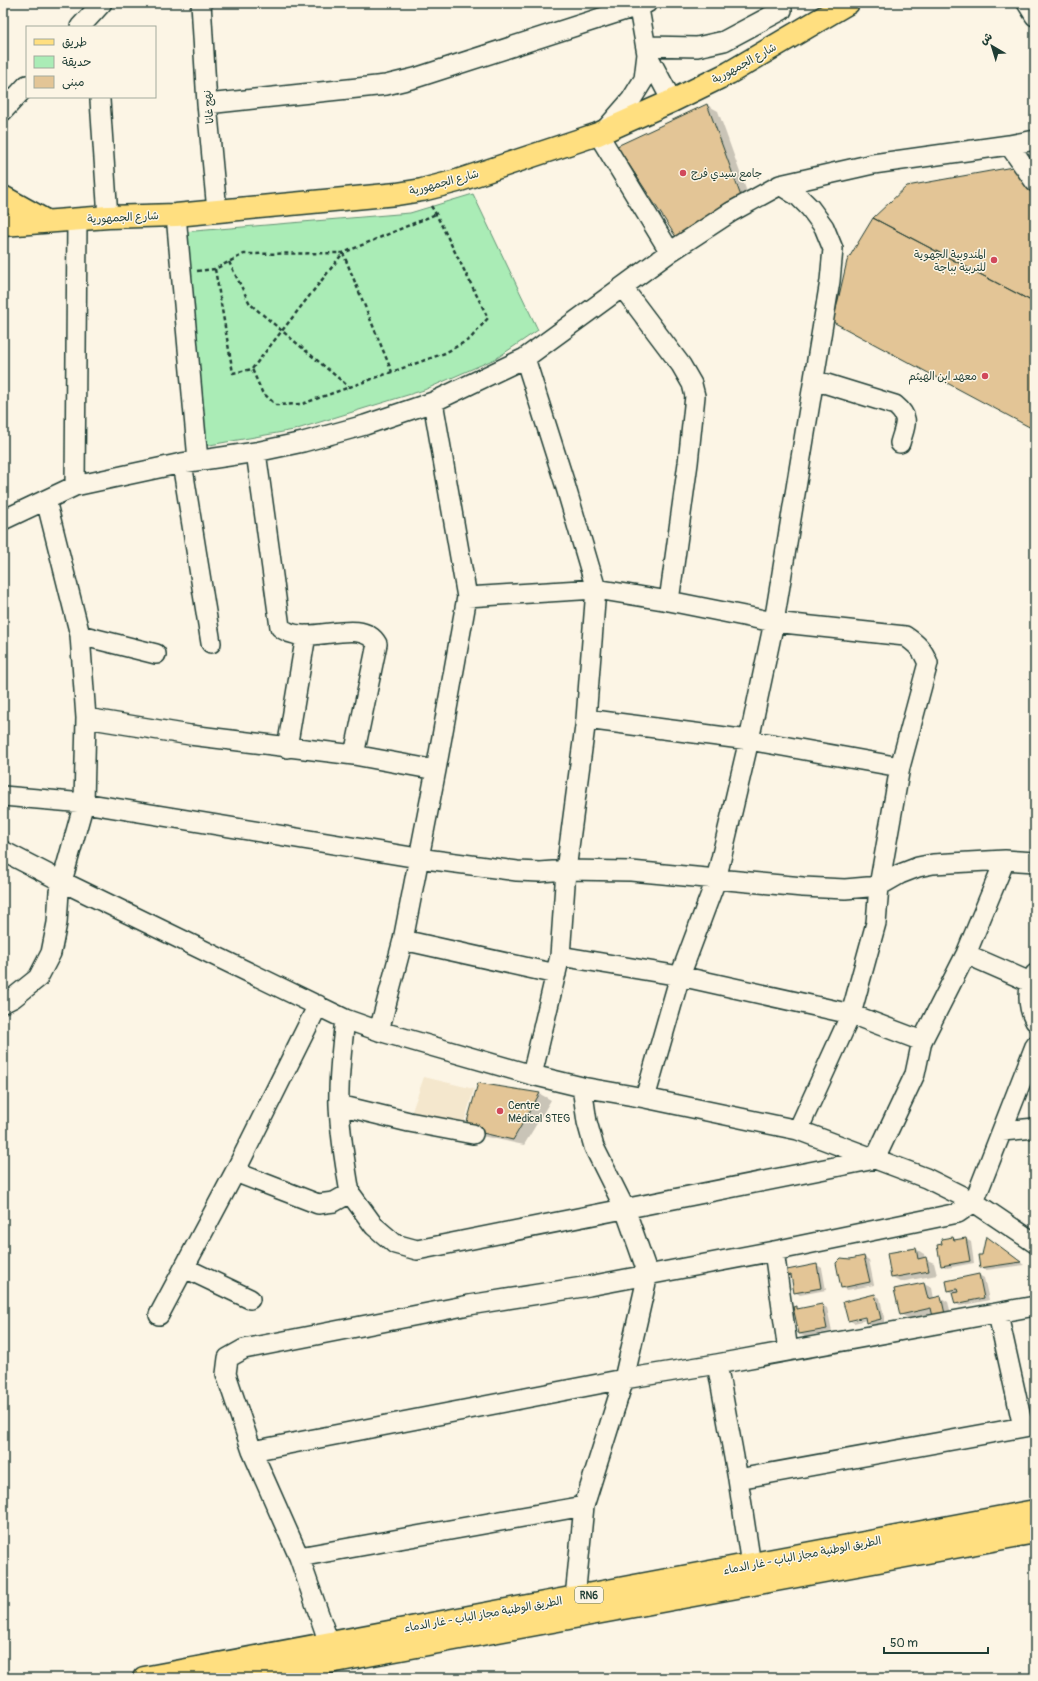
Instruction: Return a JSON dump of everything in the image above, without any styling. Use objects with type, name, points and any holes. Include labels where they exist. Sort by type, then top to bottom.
[{"type":"main road","name":"شارع الجمهورية","points":[[3,225],[46,220],[176,215],[397,194],[422,190],[457,181],[600,133],[672,101],[729,73],[848,3]]},
{"type":"main road","points":[[3,197],[46,220]]},
{"type":"main road","name":"الطريق الوطنية مجاز الباب - غار الدماء","points":[[144,1678],[1035,1511]]},
{"type":"main road","name":"الطريق الوطنية مجاز الباب - غار الدماء","points":[[243,1678],[1035,1532]]},
{"type":"street","points":[[81,26],[102,3]]},
{"type":"street","name":"نهج غانا","points":[[201,3],[207,104],[218,211]]},
{"type":"street","points":[[1027,3],[1035,16]]},
{"type":"street","points":[[207,104],[386,85],[416,78],[641,4],[647,50],[644,79],[631,100],[600,133],[670,252]]},
{"type":"street","points":[[647,50],[697,48],[724,40],[784,5]]},
{"type":"street","points":[[647,50],[672,101]]},
{"type":"street","points":[[3,111],[26,86]]},
{"type":"street","points":[[100,100],[108,217]]},
{"type":"street","points":[[3,520],[75,486],[190,462],[256,452],[332,435],[433,402],[525,358],[623,288],[670,252],[731,212],[780,185],[873,164],[1035,140]]},
{"type":"street","points":[[1009,145],[1035,182]]},
{"type":"street","points":[[645,1098],[680,976],[716,880],[749,740],[774,622],[830,281],[833,249],[824,227],[799,196],[780,185]]},
{"type":"street","points":[[176,215],[190,462],[211,643]]},
{"type":"street","points":[[75,486],[77,220]]},
{"type":"street","points":[[623,288],[680,365],[692,384],[695,396],[688,462],[669,601]]},
{"type":"street","points":[[525,358],[596,589],[586,719],[566,870],[558,965],[532,1075]]},
{"type":"street","points":[[814,380],[895,405],[903,411],[906,422],[900,443]]},
{"type":"street","points":[[379,1031],[403,940],[436,770],[467,597],[433,402]]},
{"type":"street","points":[[256,452],[280,627],[289,633],[306,635],[347,632],[367,633],[377,644],[354,756]]},
{"type":"street","points":[[3,1003],[13,998],[38,978],[51,953],[57,923],[60,892],[84,803],[86,718],[80,635],[46,500]]},
{"type":"street","points":[[467,597],[596,589],[669,601],[774,622],[905,636],[916,643],[924,652],[928,663],[900,767],[879,886],[876,923],[851,1014],[798,1130]]},
{"type":"street","points":[[80,635],[156,654]]},
{"type":"street","points":[[287,748],[306,635]]},
{"type":"street","points":[[86,718],[190,735],[354,756],[436,770]]},
{"type":"street","points":[[586,719],[749,740],[900,767]]},
{"type":"street","points":[[3,796],[84,803],[418,858],[517,871],[631,871],[804,887],[845,888],[879,886],[900,874],[918,867],[933,864],[1005,860],[1035,862]]},
{"type":"street","points":[[3,851],[63,882],[318,1004],[346,1019],[379,1031],[532,1075],[582,1087],[645,1098],[798,1130],[926,1178],[974,1202],[1035,1243]]},
{"type":"street","points":[[875,1160],[915,1074],[922,1041],[966,954],[1005,860]]},
{"type":"street","points":[[403,940],[558,965],[680,976],[851,1014],[922,1041]]},
{"type":"street","points":[[966,954],[1033,978],[1029,995],[1030,1011],[1035,1020]]},
{"type":"street","points":[[159,1316],[235,1172],[318,1004]]},
{"type":"street","points":[[346,1019],[340,1072],[339,1105],[343,1151],[350,1193],[374,1226],[395,1244],[417,1250],[875,1160]]},
{"type":"street","points":[[329,1643],[299,1557],[252,1451],[226,1374],[228,1358],[244,1349],[469,1305],[589,1286],[774,1251],[958,1213],[974,1202],[1035,1046]]},
{"type":"street","points":[[575,1598],[584,1506],[624,1379],[648,1274],[625,1209],[594,1147],[587,1122],[582,1087]]},
{"type":"street","points":[[339,1105],[409,1122],[473,1134]]},
{"type":"street","points":[[1002,1131],[1035,1128]]},
{"type":"street","points":[[235,1172],[318,1204],[334,1202],[350,1193]]},
{"type":"street","points":[[774,1251],[788,1351]]},
{"type":"street","points":[[185,1268],[250,1299]]},
{"type":"street","points":[[252,1451],[624,1379],[717,1364],[998,1314],[1035,1306]]},
{"type":"street","points":[[738,1479],[1029,1426],[998,1314]]},
{"type":"street","points":[[717,1364],[752,1565]]},
{"type":"street","points":[[299,1557],[584,1506]]},
{"type":"path","points":[[252,369],[262,392],[276,405],[302,404],[445,352],[470,339],[488,318],[436,214],[422,190]]},
{"type":"path","points":[[343,253],[252,369],[233,374],[215,269],[244,254],[343,253],[436,214]]},
{"type":"path","points":[[343,253],[392,372]]},
{"type":"path","points":[[229,262],[250,304],[281,332],[349,387]]},
{"type":"shaded area","points":[[424,1077],[474,1089],[459,1140],[406,1128]]},
{"type":"green space","points":[[473,194],[538,330],[497,358],[424,390],[294,430],[204,446],[183,232],[410,213]]},
{"type":"building","name":"جامع سيدي فرج","points":[[707,104],[742,199],[678,240],[617,146]]},
{"type":"building","name":"المندوبية الجهوية للتربية بباجة","points":[[1035,163],[1035,303],[873,218],[907,186]]},
{"type":"building","name":"معهد ابن الهيثم","points":[[873,218],[1035,303],[1035,430],[833,322],[847,261]]},
{"type":"building","name":"Centre Médical STEG","points":[[478,1083],[540,1093],[513,1140],[465,1129]]},
{"type":"building","points":[[986,1236],[1021,1262],[980,1268],[978,1255],[982,1255]]},
{"type":"building","points":[[953,1237],[954,1240],[966,1238],[970,1261],[941,1266],[937,1245],[942,1244],[941,1239]]},
{"type":"building","points":[[916,1248],[918,1259],[926,1257],[929,1271],[891,1278],[887,1253]]},
{"type":"building","points":[[864,1256],[870,1282],[841,1288],[836,1263],[841,1258],[850,1259]]},
{"type":"building","points":[[817,1264],[821,1288],[794,1293],[791,1275],[783,1277],[782,1271]]},
{"type":"building","points":[[979,1274],[984,1298],[955,1304],[952,1293],[958,1292],[957,1289],[948,1291],[946,1281]]},
{"type":"building","points":[[924,1283],[928,1299],[941,1296],[945,1314],[933,1317],[931,1308],[900,1315],[894,1289]]},
{"type":"building","points":[[875,1294],[881,1319],[866,1323],[865,1317],[848,1321],[843,1302]]},
{"type":"building","points":[[822,1304],[827,1329],[799,1334],[793,1307],[797,1306],[797,1309]]},
{"type":"place","name":"جامع سيدي فرج","points":[[683,173]]},
{"type":"place","name":"المندوبية الجهوية للتربية بباجة","points":[[994,260]]},
{"type":"place","name":"معهد ابن الهيثم","points":[[985,376]]},
{"type":"place","name":"Centre Médical STEG","points":[[500,1111]]}]
